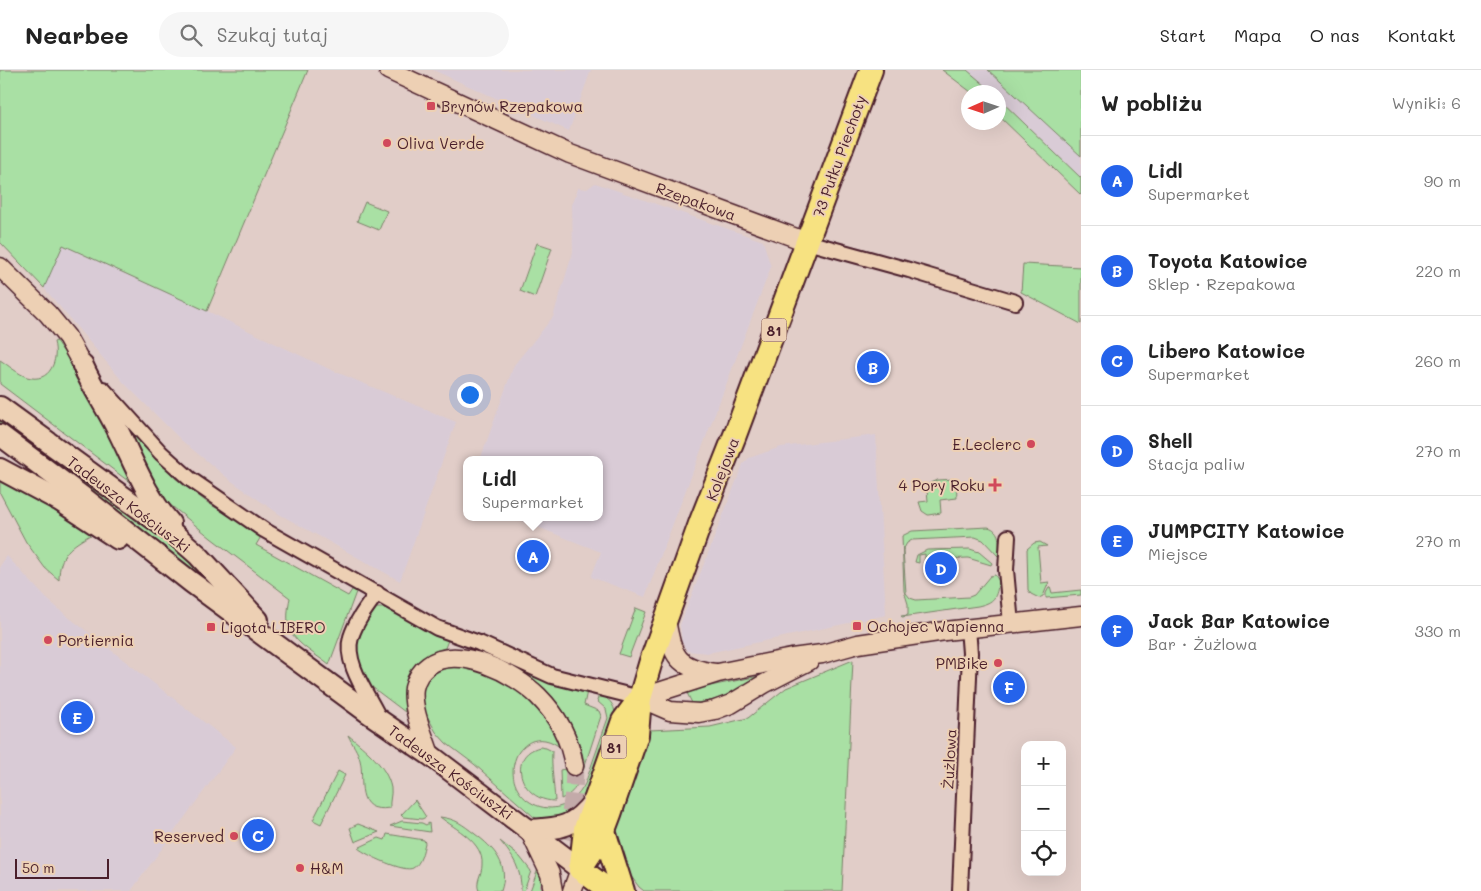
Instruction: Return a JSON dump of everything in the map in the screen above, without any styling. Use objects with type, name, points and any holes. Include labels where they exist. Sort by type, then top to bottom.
[{"type":"main road","name":"73 Pułku Piechoty","points":[[807,242],[871,70]]},
{"type":"main road","name":"Kolejowa","points":[[581,869],[604,832],[638,735],[640,698],[666,620],[807,242]]},
{"type":"main road","points":[[83,366],[93,389],[114,423],[146,490],[160,512],[198,555]]},
{"type":"main road","name":"Tadeusza Kościuszki","points":[[0,407],[173,533],[198,555],[291,655]]},
{"type":"main road","name":"Tadeusza Kościuszki","points":[[0,435],[191,582],[381,722],[430,755],[610,891]]},
{"type":"main road","points":[[0,469],[60,501],[123,542],[191,582]]},
{"type":"main road","name":"Kolejowa","points":[[581,869],[585,829],[622,721],[640,698]]},
{"type":"main road","points":[[529,830],[553,829],[572,823],[586,812],[595,800]]},
{"type":"main road","points":[[604,832],[624,891]]},
{"type":"street","name":"Rzepakowa","points":[[388,70],[570,154],[807,242],[884,262],[1015,302]]},
{"type":"street","points":[[0,267],[48,314],[67,337],[83,366],[161,453],[190,480],[264,530],[437,628],[478,643],[535,669],[577,683],[640,698],[670,710],[699,713],[723,708],[822,654]]},
{"type":"street","points":[[1008,537],[1006,570],[1011,624]]},
{"type":"street","points":[[377,593],[362,614],[351,636],[349,652],[351,665],[381,722]]},
{"type":"street","points":[[640,698],[718,673],[822,654],[858,644],[968,628],[1081,616]]},
{"type":"street","points":[[666,620],[673,651],[684,665],[700,671],[718,673]]},
{"type":"street","name":"Żużlowa","points":[[960,891],[970,653],[968,628]]},
{"type":"street","points":[[430,755],[415,708],[414,688],[421,672],[432,662],[447,657],[456,657],[471,660],[494,669],[519,682],[537,695],[563,729],[570,747],[574,766]]},
{"type":"street","points":[[638,735],[654,715],[670,710]]},
{"type":"street","points":[[529,830],[550,874],[553,891]]},
{"type":"street","name":"Kolejowa","points":[[572,891],[581,869]]},
{"type":"shaded area","points":[[433,70],[591,70],[569,131]]},
{"type":"shaded area","points":[[967,70],[988,70],[1004,85],[985,85]]},
{"type":"shaded area","points":[[1006,87],[1081,156],[1081,178],[1006,105]]},
{"type":"shaded area","points":[[595,183],[763,241],[771,267],[645,597],[591,577],[601,552],[522,521],[603,521],[603,456],[481,456],[514,365],[553,317],[573,252],[572,205],[578,188],[587,189]]},
{"type":"shaded area","points":[[62,245],[329,369],[456,422],[400,581],[279,514],[230,480],[181,440],[124,383],[44,288]]},
{"type":"shaded area","points":[[876,435],[886,615],[708,653],[687,651],[682,642],[680,625],[743,464],[749,458],[781,447]]},
{"type":"shaded area","points":[[7,556],[46,598],[67,616],[236,747],[131,891],[0,891],[0,566]]},
{"type":"green space","points":[[0,70],[308,70],[207,311],[63,245],[44,288],[0,242]]},
{"type":"green space","points":[[942,70],[967,70],[985,85],[962,85]]},
{"type":"green space","points":[[988,70],[1081,70],[1081,156],[1006,85]]},
{"type":"green space","points":[[1006,106],[1081,178],[1081,195],[1006,123]]},
{"type":"green space","points":[[365,202],[387,211],[379,230],[357,221]]},
{"type":"green space","points":[[537,243],[552,248],[535,297],[520,291]]},
{"type":"green space","points":[[1023,264],[1081,267],[1081,324],[1021,292]]},
{"type":"green space","points":[[56,341],[82,378],[132,484],[0,384],[0,360],[27,377],[42,377],[47,374],[54,363],[54,342]]},
{"type":"green space","points":[[0,415],[171,543],[202,571],[202,574],[199,575],[0,425]]},
{"type":"green space","points":[[120,417],[175,478],[208,503],[262,535],[256,545],[348,596],[354,587],[356,592],[329,665],[302,645],[290,630],[288,610],[290,598],[211,538],[151,489]]},
{"type":"green space","points":[[0,474],[92,534],[78,542],[68,551],[61,563],[59,580],[45,568],[26,542],[0,493]]},
{"type":"green space","points":[[956,479],[957,498],[940,500],[941,513],[928,515],[922,511],[919,502],[928,501],[927,490],[930,483],[937,480]]},
{"type":"green space","points":[[988,527],[997,534],[998,556],[983,540],[975,537],[912,540],[907,543],[903,550],[906,593],[910,598],[916,600],[969,597],[974,595],[990,576],[995,575],[999,581],[994,598],[988,603],[978,606],[902,617],[908,615],[908,604],[904,591],[902,536],[912,531]]},
{"type":"green space","points":[[1040,542],[1047,546],[1038,547],[1041,583],[1049,582],[1043,596],[1039,598],[1028,590],[1027,549],[1034,543]]},
{"type":"green space","points":[[970,549],[979,552],[992,563],[991,565],[968,558],[940,559],[925,563],[925,554],[919,555],[919,563],[915,562],[917,555],[927,550]]},
{"type":"green space","points":[[1050,586],[1052,593],[1081,590],[1081,595],[1046,598],[1046,593]]},
{"type":"green space","points":[[388,608],[587,691],[584,705],[599,711],[601,716],[585,765],[577,738],[566,716],[552,697],[536,682],[517,669],[448,640],[445,648],[429,654],[412,669],[404,692],[405,712],[368,684],[357,669],[355,636],[374,609]]},
{"type":"green space","points":[[636,608],[646,612],[629,657],[619,654]]},
{"type":"green space","points":[[853,660],[842,891],[644,891],[639,887],[622,864],[612,830],[650,730],[710,727],[748,718],[786,688]]},
{"type":"green space","points":[[466,664],[519,688],[545,711],[564,751],[549,741],[532,741],[517,754],[513,772],[516,786],[524,797],[535,805],[548,808],[561,806],[574,798],[585,784],[608,718],[606,709],[597,701],[599,694],[612,705],[615,715],[590,795],[573,817],[540,820],[534,817],[474,764],[446,743],[436,732],[421,705],[420,684],[431,670]]},
{"type":"green space","points":[[760,676],[736,691],[711,701],[692,703],[686,691]]},
{"type":"green space","points":[[348,735],[374,758],[385,772],[391,788],[390,808],[370,806],[366,800],[363,793],[360,760]]},
{"type":"green space","points":[[540,747],[552,751],[555,801],[543,799],[533,794],[526,786],[522,777],[523,759],[529,752]]},
{"type":"green space","points":[[585,765],[574,790],[561,799],[560,770]]},
{"type":"green space","points":[[338,771],[345,775],[321,824],[313,820]]},
{"type":"green space","points":[[415,800],[426,817],[422,819],[403,817],[401,815]]},
{"type":"green space","points":[[440,817],[450,819],[462,825],[482,839],[494,851],[502,865],[503,882],[501,891],[479,891],[478,884],[482,865],[478,849],[467,837]]},
{"type":"green space","points":[[402,821],[426,825],[429,823],[430,832],[390,826]]},
{"type":"green space","points":[[358,824],[379,832],[355,842],[350,828]]},
{"type":"green space","points":[[387,834],[424,840],[425,843],[420,860],[416,866],[409,869],[394,866],[358,848],[379,838],[385,840]]},
{"type":"green space","points":[[500,841],[520,857],[531,871],[524,891],[521,891],[520,876],[516,864]]},
{"type":"green space","points":[[538,869],[542,876],[547,891],[530,891]]},
{"type":"tunnel","points":[[548,890],[567,829],[573,798],[574,766]]},
{"type":"place","name":"Brynów Rzepakowa","points":[[431,106]]},
{"type":"place","name":"Oliva Verde","points":[[387,143]]},
{"type":"place","name":"Toyota Katowice","points":[[873,367]]},
{"type":"place","name":"E.Leclerc","points":[[1031,444]]},
{"type":"place","name":"4 Pory Roku","points":[[995,485]]},
{"type":"place","name":"Lidl","points":[[533,556]]},
{"type":"place","name":"Shell","points":[[941,568]]},
{"type":"place","name":"Ochojec Wapienna","points":[[857,626]]},
{"type":"place","name":"Ligota LIBERO","points":[[211,627]]},
{"type":"place","name":"Portiernia","points":[[48,640]]},
{"type":"place","name":"PMBike","points":[[998,663]]},
{"type":"place","name":"Jack Bar Katowice","points":[[1009,687]]},
{"type":"place","name":"JUMPCITY Katowice","points":[[77,717]]},
{"type":"place","name":"Libero Katowice","points":[[258,835]]},
{"type":"place","name":"Reserved","points":[[234,836]]},
{"type":"place","name":"H&M","points":[[300,868]]}]
